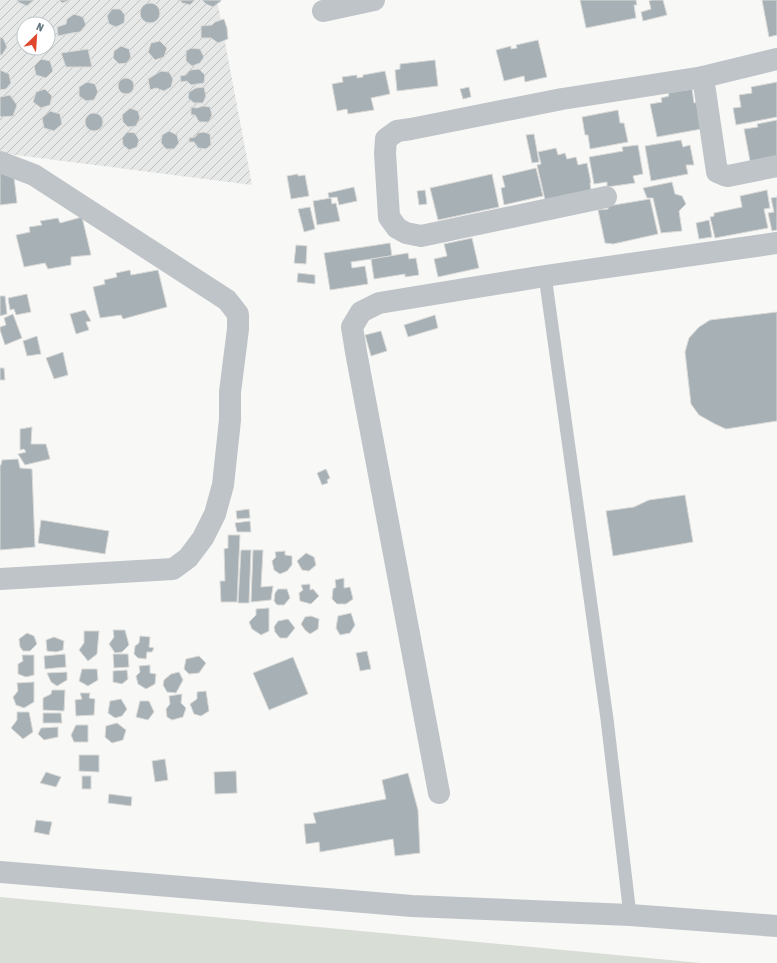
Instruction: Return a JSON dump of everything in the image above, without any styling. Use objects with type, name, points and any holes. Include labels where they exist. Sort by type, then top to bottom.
[{"type":"street","points":[[323,11],[374,0]]},
{"type":"street","points":[[606,196],[421,236],[406,233],[397,228],[389,217],[385,153],[386,139],[397,131],[562,99],[703,77],[777,59]]},
{"type":"street","points":[[703,77],[717,172],[728,176],[777,166]]},
{"type":"street","points":[[0,162],[34,175],[227,300],[238,314],[238,329],[230,392],[230,420],[223,485],[215,514],[203,538],[188,558],[173,569],[0,579]]},
{"type":"street","points":[[439,793],[357,359],[352,327],[360,312],[379,303],[545,276],[777,243]]},
{"type":"street","points":[[0,872],[412,906],[630,915],[777,926]]},
{"type":"lane","points":[[545,276],[607,719],[630,915]]},
{"type":"shaded area","points":[[0,0],[217,0],[252,185],[0,153]]},
{"type":"shaded area","points":[[0,897],[701,963],[0,963]]},
{"type":"building","points":[[17,0],[34,0],[27,6],[18,2]]},
{"type":"building","points":[[59,0],[71,0],[62,3]]},
{"type":"building","points":[[180,0],[195,0],[190,5],[182,3]]},
{"type":"building","points":[[202,0],[221,1],[213,7],[206,4]]},
{"type":"building","points":[[580,0],[636,0],[637,5],[634,5],[636,18],[586,28]]},
{"type":"building","points":[[663,0],[667,15],[643,21],[641,12],[651,9],[649,1]]},
{"type":"building","points":[[762,0],[777,0],[777,35],[769,37]]},
{"type":"building","points":[[150,3],[157,6],[160,13],[157,20],[150,23],[143,20],[140,13],[143,6]]},
{"type":"building","points":[[112,9],[120,9],[125,15],[124,23],[116,27],[109,24],[107,16]]},
{"type":"building","points":[[74,14],[83,17],[86,25],[80,32],[58,36],[57,27],[66,24],[67,19]]},
{"type":"building","points":[[224,19],[228,39],[218,43],[211,38],[201,38],[201,26],[212,25],[215,22]]},
{"type":"building","points":[[0,37],[3,38],[7,47],[2,55],[0,55]]},
{"type":"building","points":[[538,40],[547,77],[525,82],[524,76],[504,81],[496,50],[511,46],[511,49],[517,48],[516,45]]},
{"type":"building","points":[[160,41],[167,48],[164,57],[155,60],[148,52],[151,43]]},
{"type":"building","points":[[121,46],[129,49],[131,57],[127,63],[119,64],[113,58],[114,51]]},
{"type":"building","points":[[191,48],[200,49],[204,57],[200,63],[192,66],[186,61],[186,51]]},
{"type":"building","points":[[88,49],[92,67],[66,67],[61,53]]},
{"type":"building","points":[[41,59],[50,61],[53,71],[46,78],[36,75],[34,66]]},
{"type":"building","points":[[435,60],[438,86],[397,91],[395,70],[400,69],[400,64]]},
{"type":"building","points":[[199,69],[205,75],[204,83],[191,85],[187,81],[181,82],[180,76],[186,75],[190,70]]},
{"type":"building","points":[[0,70],[9,74],[11,83],[6,89],[0,90]]},
{"type":"building","points":[[161,71],[169,72],[173,79],[171,87],[164,91],[156,88],[150,90],[148,79]]},
{"type":"building","points":[[385,71],[390,94],[371,98],[374,110],[348,114],[347,109],[337,111],[332,84],[343,82],[342,77],[357,75],[357,78],[363,77],[363,75]]},
{"type":"building","points":[[123,78],[129,78],[134,83],[132,92],[129,94],[123,94],[118,89],[118,83]]},
{"type":"building","points":[[87,82],[95,84],[98,92],[94,100],[86,101],[79,96],[79,87]]},
{"type":"building","points":[[777,82],[777,117],[736,125],[733,108],[741,107],[739,95],[752,93],[751,87]]},
{"type":"building","points":[[204,87],[206,96],[203,103],[194,103],[188,98],[189,92],[196,88]]},
{"type":"building","points":[[469,87],[471,97],[463,99],[460,89]]},
{"type":"building","points":[[45,89],[52,96],[50,105],[41,108],[33,102],[36,92]]},
{"type":"building","points":[[692,89],[694,103],[703,101],[707,128],[657,137],[650,104],[662,102],[661,98],[669,96],[668,93]]},
{"type":"building","points":[[10,95],[17,105],[13,116],[1,117],[0,97]]},
{"type":"building","points":[[203,106],[210,107],[212,115],[209,122],[199,122],[195,115],[191,115],[191,107],[197,108]]},
{"type":"building","points":[[130,108],[138,111],[140,118],[136,126],[128,127],[123,122],[122,115]]},
{"type":"building","points":[[618,110],[620,123],[624,123],[628,142],[590,149],[588,135],[585,135],[582,117]]},
{"type":"building","points":[[50,111],[60,114],[62,124],[54,131],[44,128],[42,118]]},
{"type":"building","points":[[94,113],[100,116],[103,122],[100,128],[94,131],[88,128],[85,122],[88,116]]},
{"type":"building","points":[[777,120],[777,160],[750,161],[744,129],[758,127],[757,124]]},
{"type":"building","points":[[169,131],[177,135],[179,143],[174,149],[166,149],[161,143],[162,135]]},
{"type":"building","points":[[127,132],[135,133],[139,140],[137,147],[129,150],[123,145],[122,138]]},
{"type":"building","points":[[204,132],[210,134],[211,145],[206,149],[198,148],[194,142],[189,142],[189,138],[195,137],[198,133]]},
{"type":"building","points":[[534,134],[539,162],[532,163],[526,135]]},
{"type":"building","points":[[681,140],[683,147],[690,145],[694,165],[686,165],[688,174],[651,181],[645,146]]},
{"type":"building","points":[[638,145],[643,174],[633,176],[635,183],[607,187],[607,182],[594,184],[589,157],[623,151],[622,147]]},
{"type":"building","points":[[556,148],[558,155],[565,153],[567,159],[576,157],[578,165],[587,163],[591,190],[545,200],[537,165],[541,164],[538,152]]},
{"type":"building","points":[[13,168],[17,203],[0,205],[0,170]]},
{"type":"building","points":[[536,168],[543,196],[504,205],[501,188],[505,187],[502,176]]},
{"type":"building","points":[[298,174],[298,176],[305,175],[309,196],[291,199],[287,176]]},
{"type":"building","points":[[492,174],[499,207],[438,220],[430,188]]},
{"type":"building","points":[[672,182],[675,194],[682,196],[686,204],[679,211],[682,231],[661,233],[653,198],[647,198],[643,188]]},
{"type":"building","points":[[354,187],[357,201],[339,205],[337,197],[329,198],[328,193]]},
{"type":"building","points":[[425,190],[427,204],[419,205],[417,191]]},
{"type":"building","points":[[767,190],[770,208],[764,209],[768,228],[715,238],[710,217],[714,216],[714,213],[742,207],[740,196]]},
{"type":"building","points":[[777,197],[777,230],[772,231],[768,213],[774,212],[771,198]]},
{"type":"building","points":[[331,198],[332,204],[336,203],[340,221],[317,225],[313,201]]},
{"type":"building","points":[[650,199],[658,234],[613,244],[605,243],[598,210],[608,209],[608,206]]},
{"type":"building","points":[[310,207],[315,229],[304,232],[298,209]]},
{"type":"building","points":[[82,217],[91,255],[71,257],[71,265],[48,269],[45,263],[24,267],[16,235],[30,232],[29,227],[42,225],[40,221],[58,218],[60,223]]},
{"type":"building","points":[[709,220],[712,237],[699,239],[696,223]]},
{"type":"building","points":[[472,238],[479,268],[438,277],[434,259],[447,256],[444,244]]},
{"type":"building","points":[[390,243],[392,256],[351,262],[352,268],[365,266],[368,284],[330,290],[324,253]]},
{"type":"building","points":[[296,245],[307,246],[306,264],[294,263]]},
{"type":"building","points":[[408,253],[409,259],[416,258],[419,275],[405,277],[405,274],[374,279],[371,259]]},
{"type":"building","points":[[130,270],[131,275],[158,270],[167,307],[123,319],[121,315],[100,318],[93,287],[105,284],[104,280],[117,277],[116,273]]},
{"type":"building","points":[[298,273],[315,275],[315,284],[297,282]]},
{"type":"building","points":[[27,294],[31,312],[16,315],[14,309],[10,310],[8,298]]},
{"type":"building","points":[[0,296],[5,296],[7,314],[0,316]]},
{"type":"building","points":[[85,310],[91,321],[86,322],[89,330],[76,334],[70,314]]},
{"type":"building","points":[[777,312],[777,421],[726,429],[699,415],[691,404],[685,352],[689,338],[699,327],[710,320]]},
{"type":"building","points":[[13,314],[22,338],[5,345],[0,327],[6,325],[4,318]]},
{"type":"building","points":[[435,315],[438,328],[408,337],[404,325]]},
{"type":"building","points":[[381,331],[387,351],[371,356],[365,335]]},
{"type":"building","points":[[37,336],[41,354],[27,356],[23,341]]},
{"type":"building","points":[[63,352],[68,375],[54,379],[46,358]]},
{"type":"building","points":[[0,368],[4,368],[5,380],[0,380]]},
{"type":"building","points":[[32,427],[31,444],[46,444],[50,459],[25,465],[18,454],[26,452],[24,449],[20,450],[20,429]]},
{"type":"building","points":[[18,459],[20,468],[32,469],[35,547],[0,550],[0,465],[2,460]]},
{"type":"building","points":[[326,469],[330,478],[327,480],[328,483],[322,485],[317,473]]},
{"type":"building","points":[[685,495],[693,542],[613,556],[606,511],[634,507],[649,500]]},
{"type":"building","points":[[249,509],[250,518],[237,519],[236,511]]},
{"type":"building","points":[[41,520],[109,531],[105,554],[38,543]]},
{"type":"building","points":[[250,521],[251,532],[237,532],[235,523]]},
{"type":"building","points":[[228,535],[240,535],[237,602],[221,602],[220,581],[225,581],[224,549],[228,548]]},
{"type":"building","points":[[241,550],[251,550],[249,603],[238,603]]},
{"type":"building","points":[[253,550],[263,550],[261,587],[273,586],[271,600],[251,602]]},
{"type":"building","points":[[285,551],[285,555],[292,556],[292,565],[287,571],[280,574],[274,570],[272,561],[276,557],[275,552]]},
{"type":"building","points":[[306,553],[314,557],[316,565],[309,571],[302,570],[297,561]]},
{"type":"building","points":[[344,578],[344,588],[350,587],[353,599],[346,604],[337,604],[332,599],[333,589],[336,587],[335,580]]},
{"type":"building","points":[[310,584],[310,590],[313,589],[319,596],[311,604],[300,601],[299,593],[303,590],[301,585]]},
{"type":"building","points":[[278,589],[287,589],[290,598],[284,605],[277,605],[274,601],[275,593]]},
{"type":"building","points":[[269,608],[269,631],[261,635],[252,629],[249,622],[256,615],[256,609]]},
{"type":"building","points":[[351,613],[355,625],[350,633],[340,635],[336,628],[338,616]]},
{"type":"building","points":[[311,616],[319,619],[318,629],[310,634],[301,624],[305,617]]},
{"type":"building","points":[[288,619],[295,628],[287,638],[280,638],[275,632],[274,627],[278,621]]},
{"type":"building","points":[[113,630],[125,630],[129,645],[122,652],[115,653],[109,644],[114,637]]},
{"type":"building","points":[[84,631],[99,631],[97,654],[88,661],[79,650],[84,643]]},
{"type":"building","points":[[27,633],[34,636],[37,644],[30,651],[23,651],[20,647],[19,639]]},
{"type":"building","points":[[140,636],[150,637],[149,647],[154,648],[152,652],[147,652],[146,659],[138,658],[134,654],[135,646],[139,643]]},
{"type":"building","points":[[54,637],[64,641],[63,650],[56,652],[47,651],[46,640]]},
{"type":"building","points":[[367,651],[371,669],[360,671],[356,653]]},
{"type":"building","points":[[65,654],[66,667],[45,669],[44,656]]},
{"type":"building","points":[[113,654],[128,654],[129,667],[114,668]]},
{"type":"building","points":[[22,655],[34,655],[34,675],[26,677],[18,674],[18,664],[23,661]]},
{"type":"building","points":[[199,656],[206,663],[199,673],[189,674],[184,669],[186,659]]},
{"type":"building","points":[[293,657],[308,694],[269,710],[253,673]]},
{"type":"building","points":[[150,665],[150,673],[156,674],[155,684],[146,689],[138,684],[136,676],[140,672],[139,666]]},
{"type":"building","points":[[82,669],[97,669],[98,680],[88,686],[79,681]]},
{"type":"building","points":[[127,670],[128,679],[122,684],[113,682],[113,671]]},
{"type":"building","points":[[67,672],[67,680],[57,686],[51,682],[47,673]]},
{"type":"building","points":[[179,672],[183,680],[176,693],[167,692],[163,685],[164,680],[171,674]]},
{"type":"building","points":[[34,682],[34,702],[24,708],[16,705],[13,697],[18,691],[17,683]]},
{"type":"building","points":[[52,690],[65,690],[64,711],[43,710],[43,698],[51,694]]},
{"type":"building","points":[[206,691],[209,711],[201,716],[194,714],[190,704],[197,699],[197,692]]},
{"type":"building","points":[[80,693],[90,693],[89,698],[95,699],[94,715],[76,716],[75,700],[82,699]]},
{"type":"building","points":[[182,694],[181,703],[186,708],[183,717],[172,720],[167,717],[166,709],[170,704],[169,696]]},
{"type":"building","points":[[121,699],[127,709],[122,716],[115,718],[108,713],[110,701]]},
{"type":"building","points":[[140,701],[149,701],[154,712],[148,720],[136,717]]},
{"type":"building","points":[[17,712],[29,712],[33,732],[23,739],[11,728],[17,720]]},
{"type":"building","points":[[43,713],[61,713],[62,723],[43,723]]},
{"type":"building","points":[[117,723],[126,730],[123,740],[112,743],[105,737],[106,726]]},
{"type":"building","points":[[76,725],[88,725],[88,742],[74,742],[71,735]]},
{"type":"building","points":[[58,727],[58,737],[44,740],[38,734],[41,728]]},
{"type":"building","points":[[79,755],[99,755],[99,772],[79,771]]},
{"type":"building","points":[[165,759],[168,780],[155,782],[152,761]]},
{"type":"building","points":[[236,771],[237,793],[215,794],[214,772]]},
{"type":"building","points":[[46,772],[61,777],[56,787],[40,783]]},
{"type":"building","points":[[408,773],[418,810],[420,853],[395,856],[393,839],[320,852],[319,842],[306,844],[304,824],[316,823],[313,813],[386,799],[382,780]]},
{"type":"building","points":[[82,776],[91,776],[91,789],[82,789]]},
{"type":"building","points":[[109,794],[132,797],[131,806],[108,803]]},
{"type":"building","points":[[36,820],[52,822],[49,835],[34,832]]}]
